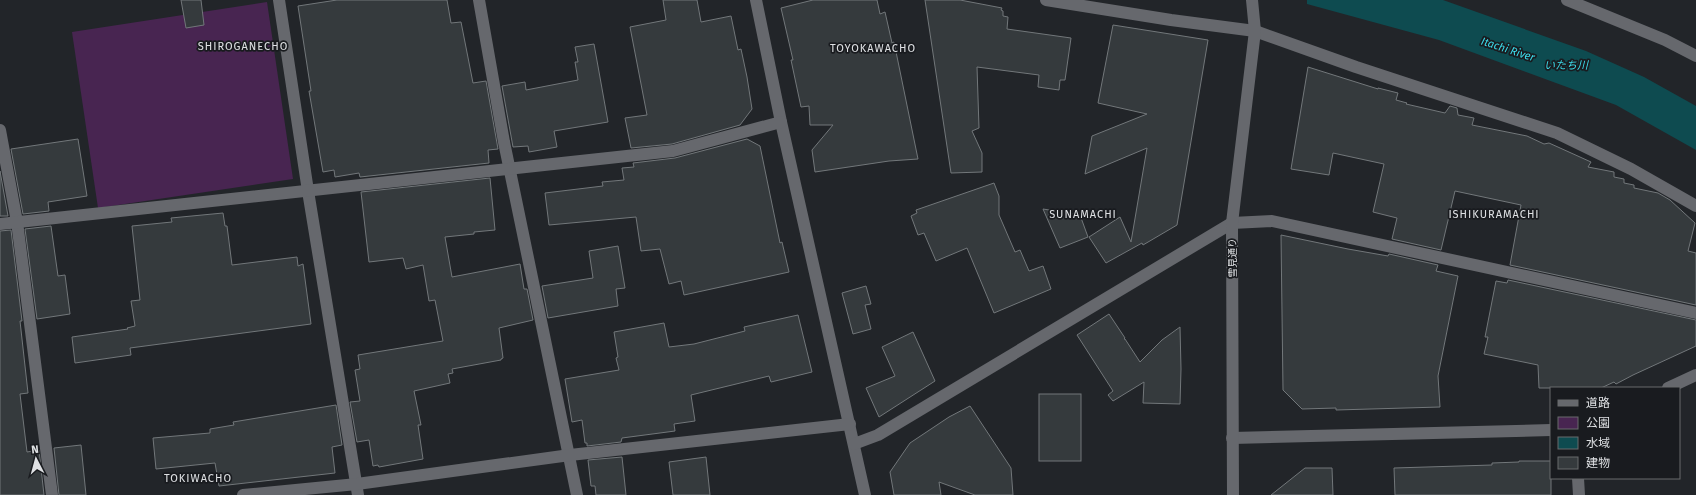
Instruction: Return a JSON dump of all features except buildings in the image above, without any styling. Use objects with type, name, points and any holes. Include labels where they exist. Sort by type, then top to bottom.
[{"type":"street","points":[[279,0],[308,190],[358,489]]},
{"type":"street","points":[[479,0],[510,169],[577,495]]},
{"type":"street","points":[[756,0],[781,122],[850,424],[864,495]]},
{"type":"street","points":[[1046,0],[1171,20],[1255,27],[1356,67],[1557,133],[1631,170],[1696,206]]},
{"type":"street","name":"雪見通り","points":[[1232,495],[1232,223],[1255,27],[1252,0]]},
{"type":"street","points":[[1567,0],[1665,40],[1696,56]]},
{"type":"street","points":[[0,224],[673,151],[781,122]]},
{"type":"street","points":[[0,130],[17,222],[52,495]]},
{"type":"street","points":[[854,444],[878,435],[1232,223],[1272,221],[1696,314]]},
{"type":"street","points":[[1670,387],[1696,375]]},
{"type":"street","points":[[243,495],[358,489],[570,455],[850,424]]},
{"type":"street","points":[[1232,438],[1550,430]]},
{"type":"street","points":[[1578,479],[1579,495]]},
{"type":"green space","points":[[267,2],[293,179],[98,208],[72,32]]},
{"type":"water","name":"いたち川","points":[[1307,0],[1443,0],[1586,51],[1644,77],[1696,106],[1696,150],[1616,105],[1439,40],[1307,4]]},
{"type":"district","name":"SHIROGANECHO","points":[[243,46]]},
{"type":"district","name":"TOYOKAWACHO","points":[[873,48]]},
{"type":"district","name":"SUNAMACHI","points":[[1083,214]]},
{"type":"district","name":"ISHIKURAMACHI","points":[[1494,214]]},
{"type":"district","name":"TOKIWACHO","points":[[198,478]]},
{"type":"water label","name":"Itachi River","points":[[1508,49]]}]
